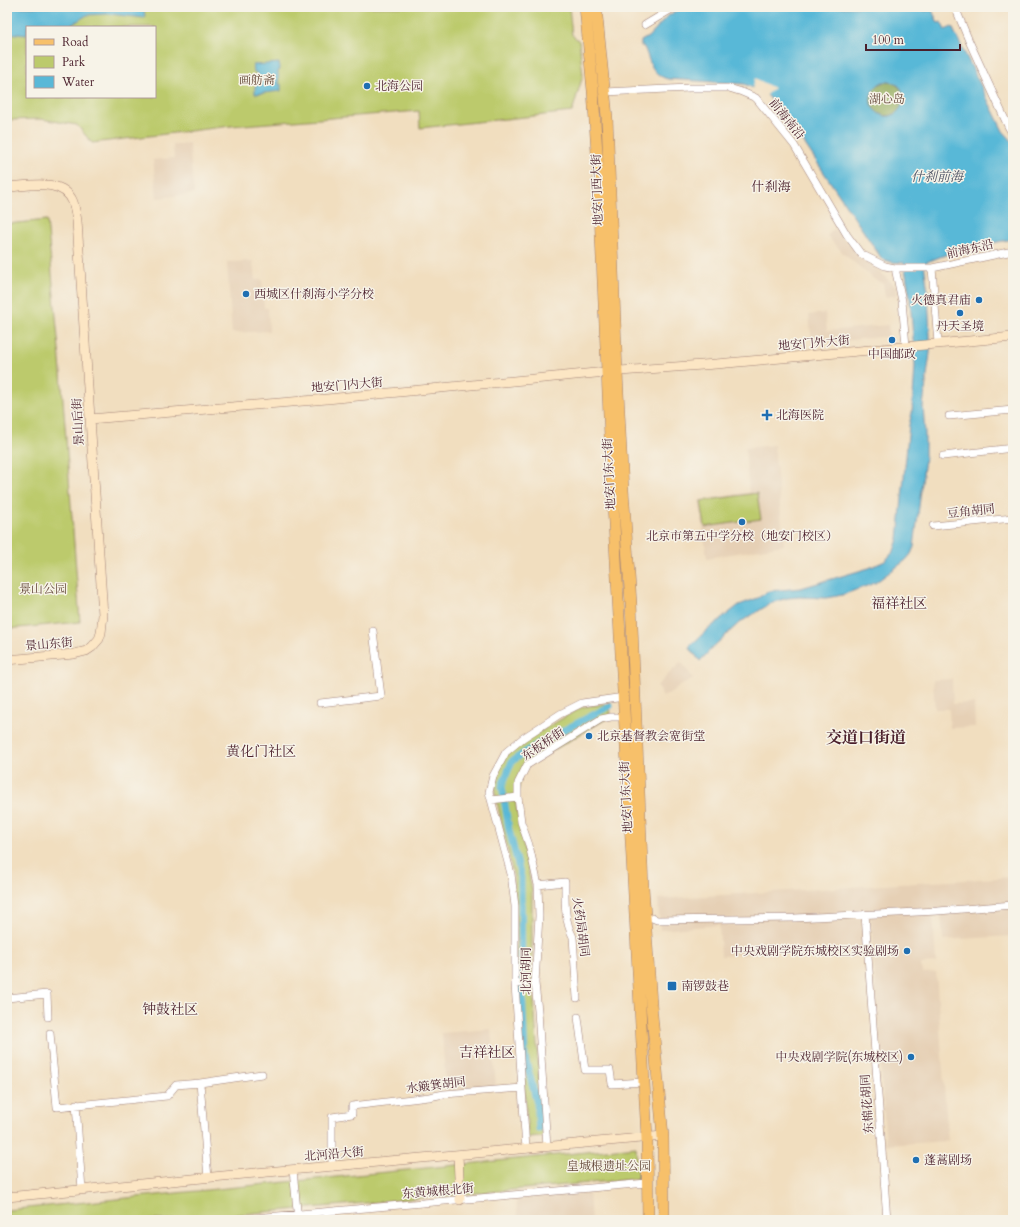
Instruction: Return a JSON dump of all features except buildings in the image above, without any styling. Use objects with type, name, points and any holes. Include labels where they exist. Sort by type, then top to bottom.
[{"type":"main road","name":"地安门西大街","points":[[585,7],[593,91],[612,372]]},
{"type":"main road","name":"地安门西大街","points":[[596,7],[607,117],[612,372]]},
{"type":"main road","name":"景山后街","points":[[7,188],[46,184],[62,188],[69,194],[73,202],[77,221],[103,615],[99,639],[92,647]]},
{"type":"main road","name":"地安门外大街","points":[[612,372],[1013,337]]},
{"type":"main road","name":"地安门内大街","points":[[90,419],[327,399],[612,372]]},
{"type":"main road","name":"地安门东大街","points":[[612,372],[624,717],[646,1138],[648,1220]]},
{"type":"main road","name":"地安门东大街","points":[[612,372],[623,490],[631,603],[643,887],[651,1004],[663,1136],[664,1220]]},
{"type":"main road","name":"景山东街","points":[[7,660],[78,653],[92,647]]},
{"type":"main road","name":"北河沿大街","points":[[7,1197],[663,1136]]},
{"type":"main road","points":[[458,1155],[460,1200]]},
{"type":"street","points":[[645,25],[675,7]]},
{"type":"street","points":[[955,7],[972,48],[1013,135]]},
{"type":"street","name":"前海南沿","points":[[605,92],[689,88],[729,88],[756,98],[794,145],[847,235],[861,254],[885,266],[895,268],[932,268]]},
{"type":"street","name":"前海东沿","points":[[932,268],[1013,251]]},
{"type":"street","points":[[895,268],[902,301],[906,346]]},
{"type":"street","points":[[932,268],[938,344]]},
{"type":"street","points":[[948,416],[1013,410]]},
{"type":"street","points":[[943,456],[1013,448]]},
{"type":"street","name":"豆角胡同","points":[[933,526],[1012,518]]},
{"type":"street","points":[[320,703],[381,696],[373,631]]},
{"type":"street","points":[[526,1149],[515,984],[515,906],[511,874],[489,792],[493,776],[506,752],[523,738],[560,714],[582,703],[624,697]]},
{"type":"street","name":"东板桥街","points":[[518,797],[518,783],[527,765],[601,720],[611,717],[624,717]]},
{"type":"street","points":[[492,800],[518,797]]},
{"type":"street","name":"北河胡同","points":[[518,797],[521,822],[529,844],[538,885],[539,916],[535,983],[539,1019],[547,1147]]},
{"type":"street","name":"火药局胡同","points":[[538,885],[565,882],[566,913],[569,929],[573,936],[577,998]]},
{"type":"street","points":[[646,918],[657,920],[795,918],[938,912],[1013,905]]},
{"type":"street","name":"东棉花胡同","points":[[865,914],[887,1220]]},
{"type":"street","points":[[515,984],[535,983]]},
{"type":"street","points":[[7,998],[46,994],[48,1017]]},
{"type":"street","points":[[578,1017],[585,1070],[610,1070],[612,1084],[643,1082]]},
{"type":"street","points":[[50,1033],[58,1107],[167,1096],[176,1085],[262,1074]]},
{"type":"street","points":[[200,1083],[208,1178]]},
{"type":"street","name":"水簸箕胡同","points":[[332,1167],[332,1117],[352,1114],[352,1106],[444,1094],[522,1088]]},
{"type":"street","points":[[76,1104],[82,1190]]},
{"type":"street","points":[[293,1170],[298,1217]]},
{"type":"street","name":"东黄城根北街","points":[[232,1220],[298,1217],[460,1200],[647,1183]]},
{"type":"shaded area","points":[[189,143],[194,194],[157,198],[153,160],[174,158],[173,145]]},
{"type":"shaded area","points":[[834,229],[862,257],[897,288],[897,295],[885,297],[883,283],[875,280],[844,254],[827,236]]},
{"type":"shaded area","name":"西城区什刹海小学分校","points":[[253,261],[255,280],[262,279],[264,308],[268,308],[269,331],[232,333],[227,262]]},
{"type":"shaded area","points":[[825,313],[827,331],[888,325],[889,336],[812,344],[809,315]]},
{"type":"shaded area","name":"北京市第五中学分校（地安门校区）","points":[[774,445],[784,545],[707,558],[699,500],[749,492],[745,448]]},
{"type":"shaded area","points":[[681,662],[693,678],[663,697],[657,686]]},
{"type":"shaded area","points":[[952,679],[953,704],[974,703],[975,727],[950,728],[949,709],[935,709],[933,680]]},
{"type":"shaded area","points":[[1013,877],[1013,936],[943,940],[941,915],[933,916],[936,963],[921,964],[922,973],[936,972],[948,1141],[886,1145],[871,920],[862,921],[863,949],[721,956],[719,925],[660,930],[658,899]]},
{"type":"shaded area","points":[[491,1029],[496,1087],[446,1091],[442,1033]]},
{"type":"shaded area","points":[[589,1193],[591,1220],[518,1220],[516,1199]]},
{"type":"green space","name":"北海公园","points":[[7,7],[569,7],[572,35],[579,41],[583,75],[572,112],[420,128],[419,111],[231,126],[92,143],[77,125],[41,119],[7,120]]},
{"type":"green space","name":"湖心岛","points":[[884,82],[890,82],[899,87],[903,93],[903,105],[899,111],[890,116],[884,116],[875,111],[870,102],[870,96],[875,87]]},
{"type":"green space","name":"景山公园","points":[[47,220],[60,360],[80,622],[7,629],[7,224]]},
{"type":"green space","points":[[757,493],[761,519],[705,527],[701,501]]},
{"type":"green space","points":[[610,703],[611,716],[522,769],[516,806],[532,890],[532,968],[543,1137],[528,1138],[517,976],[514,879],[495,793],[497,775],[504,756],[517,745],[582,707]]},
{"type":"green space","name":"皇城根遗址公园","points":[[636,1147],[638,1178],[634,1179],[176,1220],[7,1220],[7,1210]]},
{"type":"water","points":[[7,7],[144,7],[145,18],[109,14],[87,15],[70,26],[26,26],[26,35],[7,33]]},
{"type":"water","name":"什刹前海","points":[[684,7],[921,7],[924,11],[932,10],[938,23],[941,22],[945,30],[952,27],[1003,131],[1013,142],[1013,239],[961,249],[924,263],[928,293],[930,353],[923,406],[925,458],[914,547],[911,554],[906,560],[875,583],[842,595],[826,598],[788,598],[773,602],[739,623],[700,661],[689,647],[707,630],[739,605],[758,598],[769,591],[801,588],[869,568],[885,561],[894,551],[898,539],[909,425],[912,413],[915,365],[910,298],[904,263],[891,262],[882,259],[792,125],[767,95],[744,84],[668,79],[655,71],[650,63],[645,49],[641,46],[641,41],[648,37],[669,15]],"holes":[[[883,82],[894,83],[901,88],[903,95],[902,103],[899,110],[893,115],[886,116],[877,112],[873,108],[870,100],[873,91],[879,84]]]},
{"type":"water","points":[[279,63],[280,70],[278,71],[281,91],[255,94],[257,73],[254,72],[253,65]]},
{"type":"pier","points":[[755,78],[774,88],[765,97],[752,90]]},
{"type":"waterway","points":[[539,1129],[537,1104],[525,1057],[522,986],[521,877],[509,830],[502,786],[512,761],[541,742],[610,706]]},
{"type":"place","name":"北海公园","points":[[367,86]]},
{"type":"place","name":"西城区什刹海小学分校","points":[[246,294]]},
{"type":"place","name":"火德真君庙","points":[[979,300]]},
{"type":"place","name":"丹天圣境","points":[[960,313]]},
{"type":"place","name":"中国邮政","points":[[892,340]]},
{"type":"place","name":"北海医院","points":[[767,415]]},
{"type":"place","name":"北京市第五中学分校（地安门校区）","points":[[742,522]]},
{"type":"place","name":"北京基督教会宽街堂","points":[[589,736]]},
{"type":"place","name":"中央戏剧学院东城校区实验剧场","points":[[907,951]]},
{"type":"place","name":"南锣鼓巷","points":[[672,986]]},
{"type":"place","name":"中央戏剧学院(东城校区)","points":[[911,1057]]},
{"type":"place","name":"蓬蒿剧场","points":[[916,1160]]},
{"type":"district","name":"什刹海","points":[[771,187]]},
{"type":"district","name":"福祥社区","points":[[899,603]]},
{"type":"district","name":"交道口街道","points":[[866,738]]},
{"type":"district","name":"黄化门社区","points":[[261,751]]},
{"type":"district","name":"钟鼓社区","points":[[170,1009]]},
{"type":"district","name":"吉祥社区","points":[[487,1052]]},
{"type":"park label","name":"画舫斋","points":[[257,80]]}]
